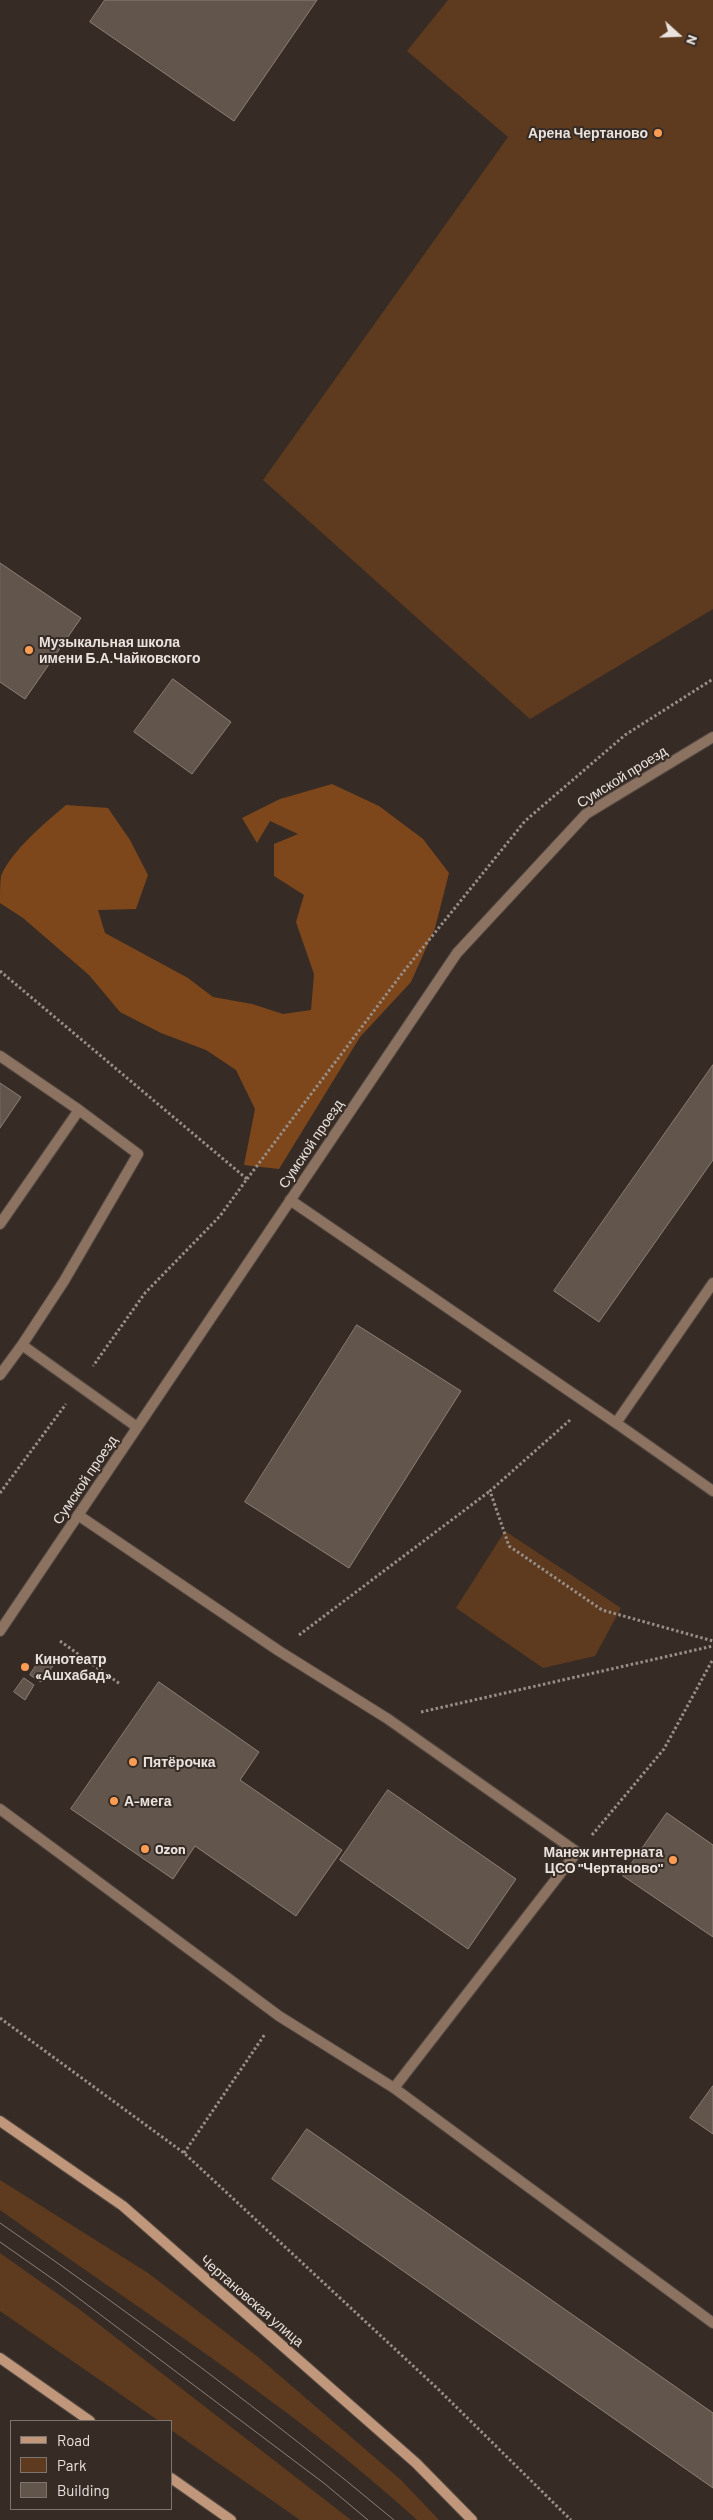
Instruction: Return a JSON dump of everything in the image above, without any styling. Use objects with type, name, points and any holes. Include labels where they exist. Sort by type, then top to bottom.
[{"type":"main road","name":"Чертановская улица","points":[[0,2121],[123,2206],[416,2463],[472,2520]]},
{"type":"main road","points":[[0,2358],[89,2420]]},
{"type":"main road","points":[[172,2479],[231,2520]]},
{"type":"street","name":"Сумской проезд","points":[[0,1631],[458,953],[586,814],[713,737]]},
{"type":"street","points":[[0,1056],[79,1110],[138,1154],[64,1281],[22,1345],[0,1374]]},
{"type":"street","points":[[0,1224],[79,1110]]},
{"type":"street","points":[[290,1200],[713,1490]]},
{"type":"street","points":[[616,1423],[713,1284]]},
{"type":"street","points":[[22,1345],[137,1427]]},
{"type":"street","points":[[78,1515],[279,1651],[388,1719],[577,1852],[394,2088]]},
{"type":"street","points":[[0,1809],[279,2016],[394,2088],[713,2323]]},
{"type":"path","points":[[0,971],[247,1179],[220,1216],[144,1293],[79,1386],[0,1493]]},
{"type":"path","points":[[279,1651],[490,1491],[588,1404]]},
{"type":"path","points":[[490,1491],[509,1546],[602,1610],[713,1641]]},
{"type":"path","points":[[60,1641],[120,1684]]},
{"type":"path","points":[[388,1719],[713,1646]]},
{"type":"path","points":[[577,1852],[664,1749],[713,1659]]},
{"type":"path","points":[[184,2153],[279,2016]]},
{"type":"path","points":[[0,2018],[184,2153],[438,2389],[571,2520]]},
{"type":"green space","points":[[448,0],[713,0],[713,609],[530,719],[263,480],[508,137],[407,51]]},
{"type":"green space","points":[[505,1531],[621,1608],[595,1656],[543,1668],[456,1608]]},
{"type":"green space","points":[[0,2180],[148,2273],[258,2357],[401,2480],[439,2520],[417,2520],[318,2436],[266,2397],[0,2210]]},
{"type":"green space","points":[[0,2253],[79,2309],[351,2520],[300,2520],[172,2431],[172,2420],[158,2420],[0,2311]]},
{"type":"shaded area","points":[[332,784],[379,806],[423,839],[449,873],[435,928],[411,982],[360,1037],[279,1169],[244,1165],[255,1109],[236,1070],[206,1050],[161,1033],[120,1012],[89,975],[23,918],[0,903],[1,876],[6,866],[21,847],[66,805],[108,808],[130,840],[148,875],[136,909],[98,910],[105,933],[188,978],[213,997],[252,1004],[283,1014],[311,1010],[314,974],[296,922],[304,895],[274,876],[274,844],[298,834],[270,821],[257,843],[242,818],[280,799]]},
{"type":"building","points":[[105,0],[317,0],[234,121],[90,22]]},
{"type":"building","name":"Музыкальная школа имени Б.А.Чайковского","points":[[0,563],[81,618],[25,699],[0,682]]},
{"type":"building","points":[[173,679],[231,722],[192,774],[134,732]]},
{"type":"building","points":[[713,1065],[713,1160],[599,1322],[554,1291]]},
{"type":"building","points":[[0,1083],[21,1097],[0,1128]]},
{"type":"building","points":[[357,1325],[461,1391],[349,1568],[245,1502]]},
{"type":"building","points":[[43,1655],[55,1663],[41,1682],[30,1675]]},
{"type":"building","points":[[24,1678],[34,1685],[25,1700],[14,1692]]},
{"type":"building","points":[[159,1682],[259,1752],[240,1780],[342,1850],[296,1916],[195,1846],[173,1879],[71,1809]]},
{"type":"building","points":[[388,1790],[516,1879],[468,1949],[340,1860]]},
{"type":"building","name":"Манеж интерната ЦСО \"Чертаново\"","points":[[667,1813],[713,1845],[713,1937],[623,1876]]},
{"type":"building","points":[[713,2086],[713,2134],[690,2118]]},
{"type":"building","points":[[307,2129],[713,2413],[713,2488],[272,2179]]},
{"type":"tram line","points":[[0,2223],[200,2367],[298,2442],[394,2520]]},
{"type":"tram line","points":[[0,2242],[57,2282],[325,2484],[368,2520]]},
{"type":"place","name":"Арена Чертаново","points":[[658,133]]},
{"type":"place","name":"Музыкальная школа имени Б.А.Чайковского","points":[[29,650]]},
{"type":"place","name":"Кинотеатр «Ашхабад»","points":[[25,1667]]},
{"type":"place","name":"Пятёрочка","points":[[133,1762]]},
{"type":"place","name":"А-мега","points":[[114,1801]]},
{"type":"place","name":"Ozon","points":[[145,1849]]},
{"type":"place","name":"Манеж интерната ЦСО \"Чертаново\"","points":[[673,1860]]}]
